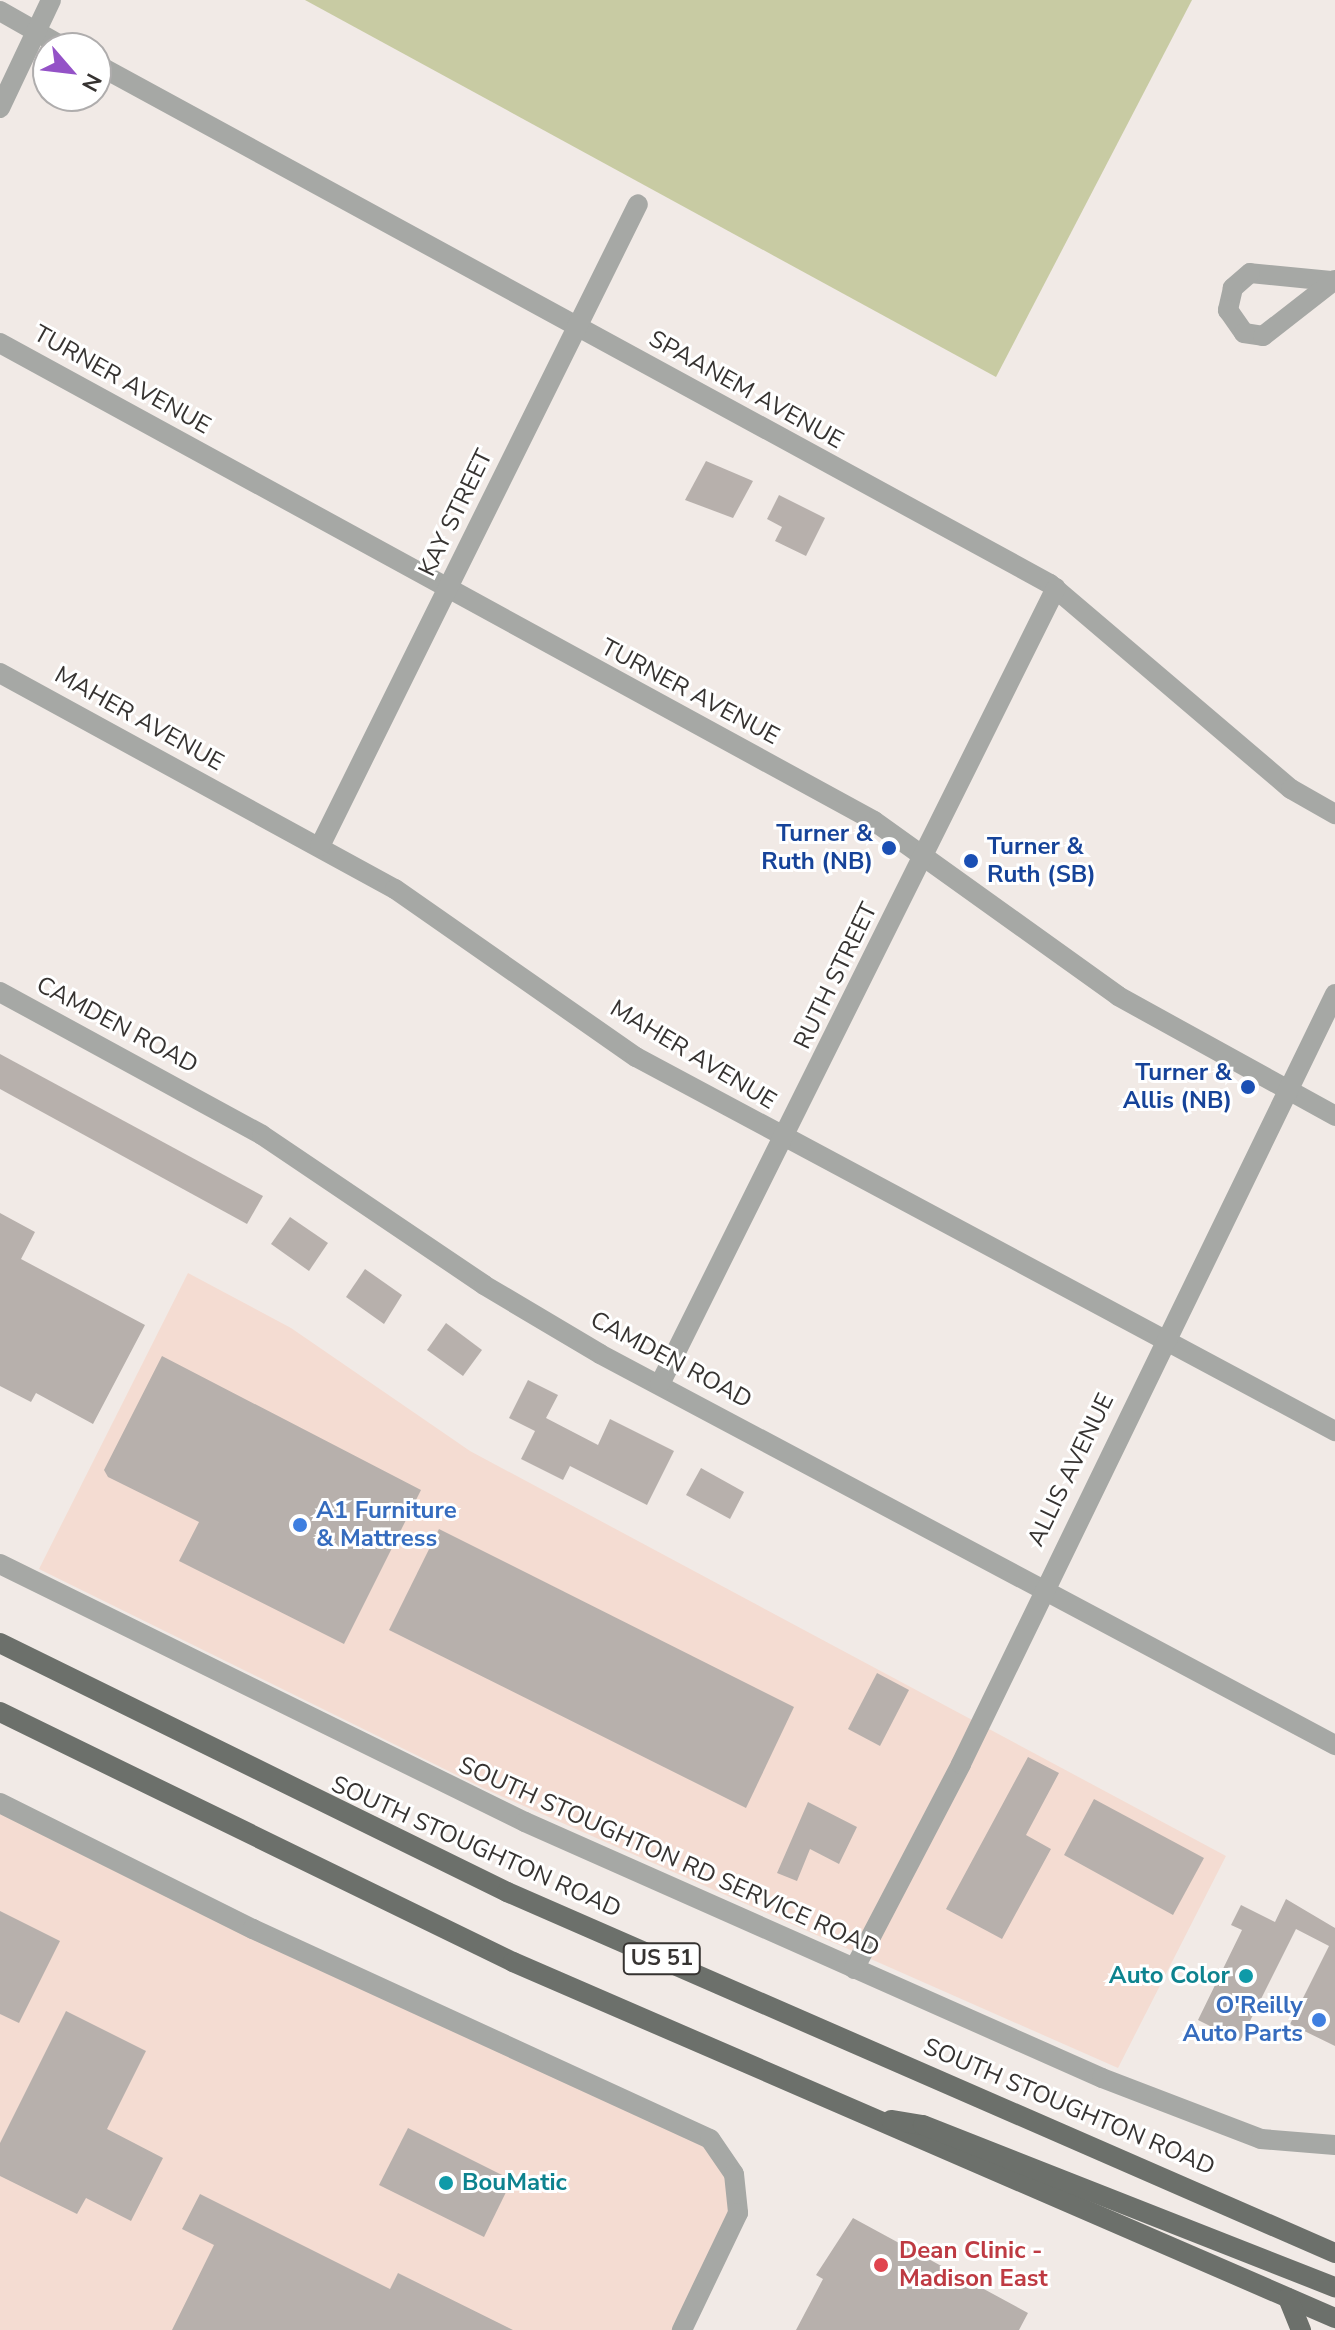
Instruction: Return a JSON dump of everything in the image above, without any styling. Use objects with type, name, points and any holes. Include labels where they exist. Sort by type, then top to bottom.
[{"type":"main road","name":"SOUTH STOUGHTON ROAD","points":[[0,1643],[492,1885],[1335,2253]]},
{"type":"main road","name":"US 51","points":[[0,1712],[335,1879],[863,2116],[1335,2318]]},
{"type":"main road","points":[[863,2116],[923,2125],[1335,2287]]},
{"type":"main road","points":[[1288,2298],[1301,2330]]},
{"type":"street","points":[[0,108],[51,0]]},
{"type":"street","points":[[0,11],[36,31]]},
{"type":"street","name":"SPAANEM AVENUE","points":[[112,73],[1056,588],[1291,789],[1335,814]]},
{"type":"street","name":"KAY STREET","points":[[320,846],[580,328],[638,204]]},
{"type":"street","points":[[1250,273],[1333,280],[1263,336],[1244,333],[1228,310],[1233,288],[1250,273]]},
{"type":"street","name":"TURNER AVENUE","points":[[0,343],[925,853],[1118,996],[1335,1116]]},
{"type":"street","name":"RUTH STREET","points":[[660,1384],[786,1140],[1056,588]]},
{"type":"street","name":"MAHER AVENUE","points":[[0,673],[320,846],[456,927],[636,1057],[786,1140],[1335,1431]]},
{"type":"street","name":"CAMDEN ROAD","points":[[0,992],[262,1135],[484,1285],[660,1384],[1043,1586],[1335,1745]]},
{"type":"street","name":"ALLIS AVENUE","points":[[854,1969],[961,1764],[1043,1586],[1335,994]]},
{"type":"street","name":"SOUTH STOUGHTON RD SERVICE ROAD","points":[[0,1564],[374,1752],[854,1969],[1247,2134],[1335,2145]]},
{"type":"street","points":[[0,1803],[452,2022],[691,2127],[717,2146],[734,2174],[740,2200],[734,2229],[682,2330]]},
{"type":"shaded area","points":[[188,1273],[291,1328],[470,1451],[1226,1856],[1118,2068],[483,1788],[39,1569]]},
{"type":"shaded area","points":[[0,1803],[691,2127],[738,2190],[682,2330],[0,2330]]},
{"type":"green space","points":[[305,0],[1192,0],[996,377]]},
{"type":"building","points":[[706,461],[753,481],[733,518],[685,500]]},
{"type":"building","points":[[779,495],[825,518],[806,556],[775,541],[782,527],[767,519]]},
{"type":"building","points":[[0,1054],[263,1196],[247,1224],[0,1089]]},
{"type":"building","points":[[0,1213],[35,1232],[21,1259],[145,1325],[93,1424],[36,1393],[31,1402],[0,1386]]},
{"type":"building","points":[[290,1217],[328,1243],[309,1271],[271,1244]]},
{"type":"building","points":[[365,1269],[402,1295],[384,1324],[346,1297]]},
{"type":"building","points":[[446,1323],[482,1350],[463,1376],[427,1350]]},
{"type":"building","name":"A1 Furniture & Mattress","points":[[162,1356],[421,1490],[344,1644],[179,1561],[199,1522],[108,1477],[104,1470]]},
{"type":"building","points":[[528,1380],[558,1395],[546,1418],[598,1445],[610,1419],[674,1451],[647,1505],[570,1466],[563,1480],[521,1459],[535,1431],[509,1418]]},
{"type":"building","points":[[701,1468],[744,1492],[730,1519],[686,1495]]},
{"type":"building","points":[[439,1529],[794,1707],[746,1808],[389,1630]]},
{"type":"building","points":[[877,1673],[909,1690],[880,1746],[848,1729]]},
{"type":"building","points":[[1028,1757],[1059,1773],[1026,1835],[1051,1849],[1002,1939],[946,1909]]},
{"type":"building","points":[[1094,1799],[1204,1858],[1173,1915],[1064,1855]]},
{"type":"building","points":[[808,1802],[857,1827],[839,1864],[810,1849],[797,1881],[777,1873]]},
{"type":"building","name":"Auto Color","points":[[1286,1899],[1335,1928],[1335,2046],[1290,2024],[1329,1946],[1296,1929],[1240,2041],[1198,2020],[1242,1930],[1231,1925],[1241,1905],[1275,1922]]},
{"type":"building","points":[[0,1911],[60,1941],[19,2023],[0,2014]]},
{"type":"building","points":[[66,2011],[146,2051],[107,2129],[163,2158],[131,2221],[86,2198],[77,2214],[0,2176],[0,2143]]},
{"type":"building","name":"BouMatic","points":[[408,2128],[512,2180],[484,2237],[379,2185]]},
{"type":"building","points":[[200,2194],[390,2289],[398,2273],[513,2330],[172,2330],[214,2245],[182,2229]]},
{"type":"building","name":"Dean Clinic - Madison East","points":[[853,2218],[1028,2313],[1019,2330],[796,2330],[823,2279],[816,2275]]},
{"type":"place","name":"Turner & Ruth (NB)","points":[[889,848]]},
{"type":"place","name":"Turner & Ruth (SB)","points":[[971,861]]},
{"type":"place","name":"Turner & Allis (NB)","points":[[1248,1087]]},
{"type":"place","name":"A1 Furniture & Mattress","points":[[300,1525]]},
{"type":"place","name":"Auto Color","points":[[1246,1976]]},
{"type":"place","name":"O'Reilly Auto Parts","points":[[1319,2020]]},
{"type":"place","name":"BouMatic","points":[[446,2183]]},
{"type":"place","name":"Dean Clinic - Madison East","points":[[881,2265]]}]
